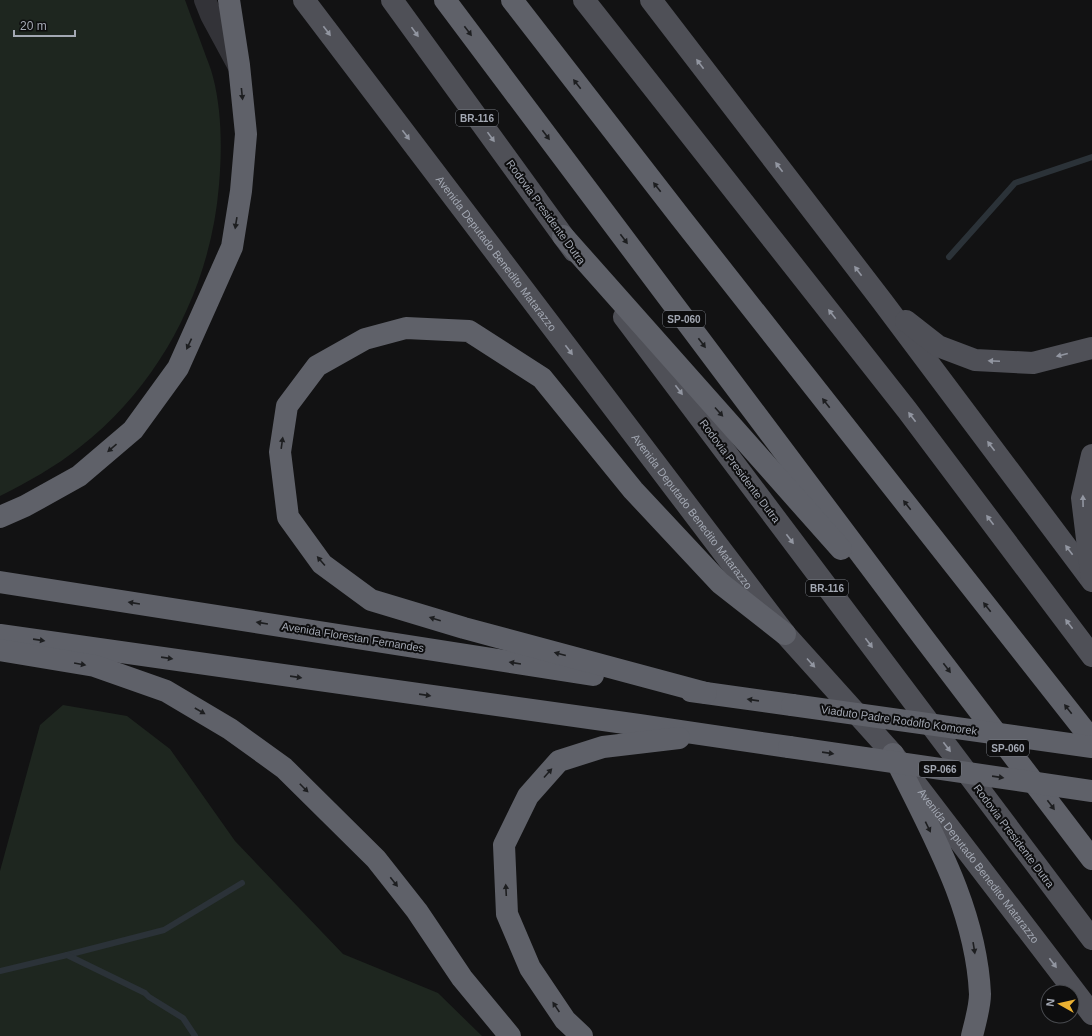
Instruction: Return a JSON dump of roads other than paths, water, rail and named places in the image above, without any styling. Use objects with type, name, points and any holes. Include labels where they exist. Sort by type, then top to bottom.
[{"type":"highway","points":[[0,517],[25,506],[79,476],[133,430],[178,368],[232,247],[241,191],[246,134],[239,65],[229,0]]},
{"type":"highway","name":"SP-060","points":[[445,0],[923,637],[1092,859]]},
{"type":"highway","points":[[512,0],[680,218],[1092,740]]},
{"type":"highway","points":[[563,236],[805,510],[923,637]]},
{"type":"highway","points":[[706,693],[464,628],[371,600],[322,564],[288,517],[280,452],[287,406],[317,366],[365,339],[406,328],[468,331],[542,378],[633,490],[720,583],[785,634]]},
{"type":"highway","name":"Avenida Florestan Fernandes","points":[[0,582],[706,693]]},
{"type":"highway","points":[[0,635],[639,724],[706,735]]},
{"type":"highway","points":[[0,650],[95,666],[166,691],[230,729],[284,768],[376,859],[416,911],[462,978],[510,1036]]},
{"type":"highway","name":"Viaduto Padre Rodolfo Komorek","points":[[706,693],[1092,747]]},
{"type":"highway","points":[[582,1036],[565,1020],[530,968],[507,914],[504,845],[528,796],[559,761],[603,747],[706,735]]},
{"type":"highway","name":"SP-066","points":[[706,735],[1092,791]]},
{"type":"highway","points":[[893,754],[954,882],[974,944],[980,996],[972,1036]]},
{"type":"main road","name":"Avenida Deputado Benedito Matarazzo","points":[[304,0],[785,634],[893,754],[1092,1014]]},
{"type":"main road","name":"Rodovia Presidente Dutra","points":[[392,0],[563,236],[1092,940]]},
{"type":"main road","points":[[584,0],[907,410],[1092,656]]},
{"type":"main road","points":[[651,0],[882,302],[1092,581]]},
{"type":"main road","points":[[882,302],[938,346],[975,360],[1033,363],[1092,348]]},
{"type":"main road","points":[[1092,455],[1082,498],[1092,581]]},
{"type":"street","points":[[205,0],[211,15],[239,65]]},
{"type":"waterway","points":[[949,257],[1015,183],[1092,157]]},
{"type":"waterway","points":[[67,955],[164,930],[242,883]]},
{"type":"waterway","points":[[0,971],[67,955],[145,993],[183,1018],[195,1036]]}]
